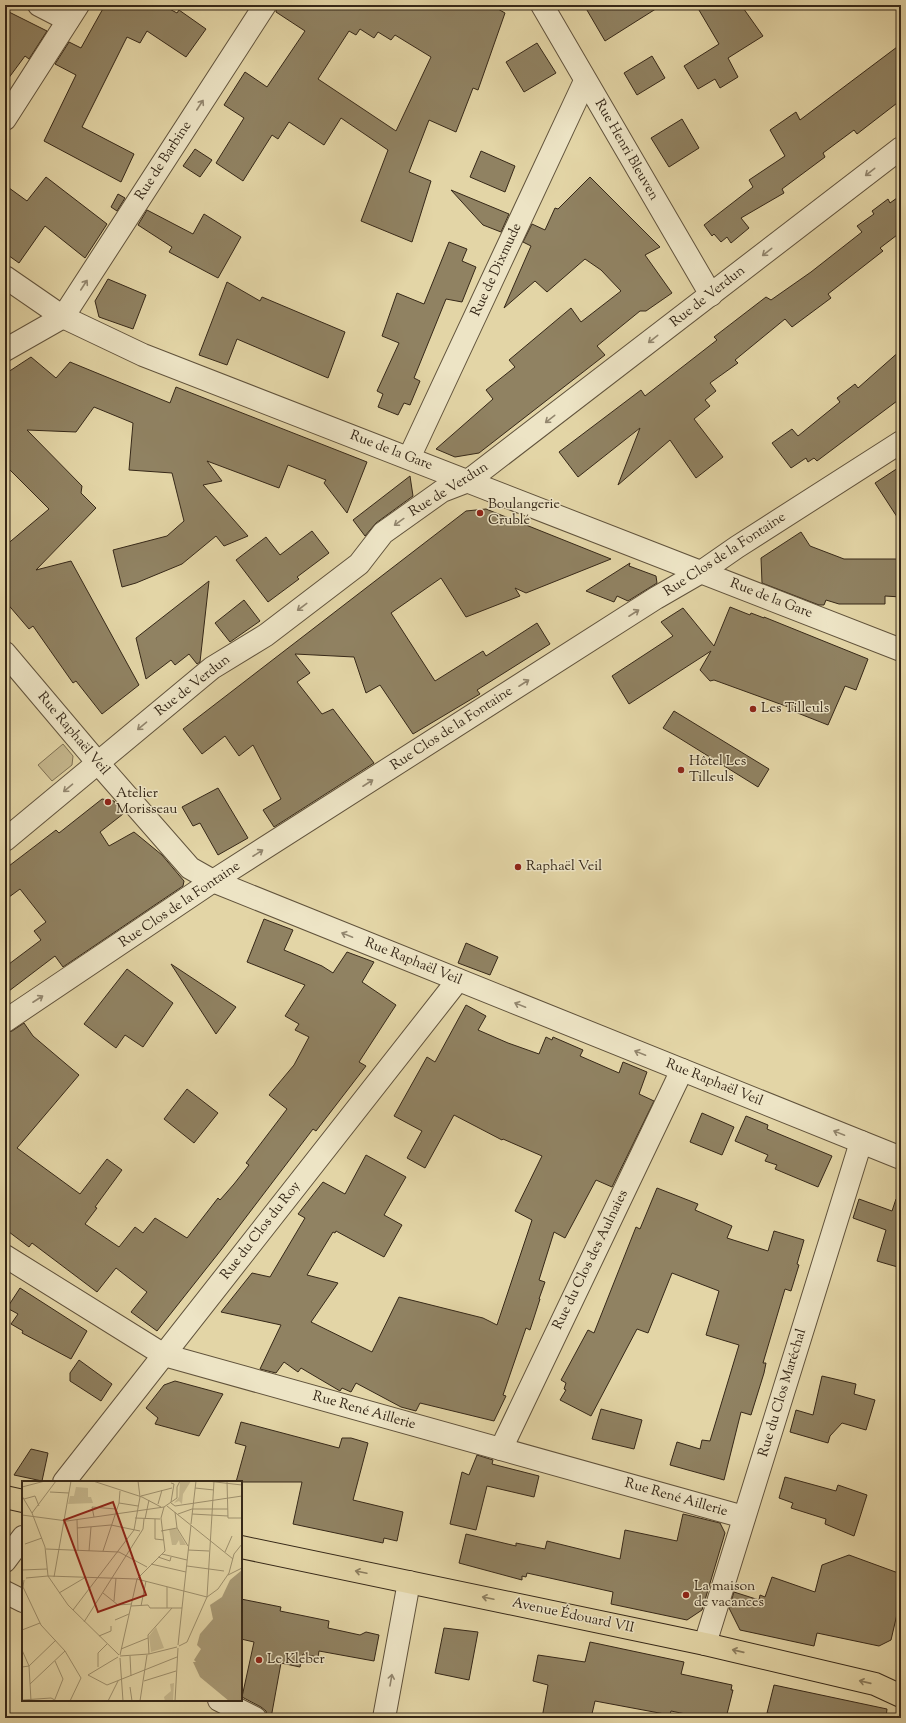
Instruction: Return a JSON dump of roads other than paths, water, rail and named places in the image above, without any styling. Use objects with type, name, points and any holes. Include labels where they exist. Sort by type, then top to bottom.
[{"type":"main road","points":[[5,1497],[22,1501]]},
{"type":"main road","name":"Avenue Édouard VII","points":[[242,1546],[705,1644],[875,1684],[901,1696]]},
{"type":"street","points":[[5,118],[73,12],[39,5]]},
{"type":"street","name":"Rue de Barbine","points":[[62,317],[265,5]]},
{"type":"street","name":"Rue Henri Bleuven","points":[[542,5],[711,295]]},
{"type":"street","name":"Rue de Dixmude","points":[[409,458],[585,81]]},
{"type":"street","name":"Rue de Verdun","points":[[5,840],[212,668],[266,635],[358,564],[383,533],[442,491],[468,481],[901,148]]},
{"type":"street","name":"Rue de la Gare","points":[[5,277],[62,317],[143,355],[701,572],[899,647]]},
{"type":"street","points":[[5,350],[62,317]]},
{"type":"street","name":"Rue Clos de la Fontaine","points":[[5,1020],[213,881],[643,607],[701,572],[737,547],[901,442]]},
{"type":"street","name":"Rue Raphaël Veil","points":[[5,653],[98,763],[190,868],[213,881],[901,1158]]},
{"type":"street","name":"Rue du Clos du Roy","points":[[65,1481],[458,980]]},
{"type":"street","name":"Rue du Clos des Aulnaies","points":[[501,1449],[682,1070]]},
{"type":"street","name":"Rue du Clos Maréchal","points":[[705,1644],[861,1142]]},
{"type":"street","name":"Rue René Aillerie","points":[[5,1256],[164,1355],[744,1517]]},
{"type":"street","points":[[5,1561],[22,1538]]},
{"type":"street","points":[[384,1718],[408,1582]]},
{"type":"street","points":[[5,1592],[22,1601]]},
{"type":"street","points":[[221,1701],[255,1718]]},
{"type":"place","name":"Boulangerie Crublé","points":[[480,513]]},
{"type":"place","name":"Les Tilleuls","points":[[753,709]]},
{"type":"place","name":"Hôtel Les Tilleuls","points":[[681,770]]},
{"type":"place","name":"Atelier Morisseau","points":[[108,802]]},
{"type":"place","name":"Raphaël Veil","points":[[518,867]]},
{"type":"place","name":"La maison de vacances","points":[[686,1595]]},
{"type":"place","name":"Le Kleber","points":[[259,1660]]}]
